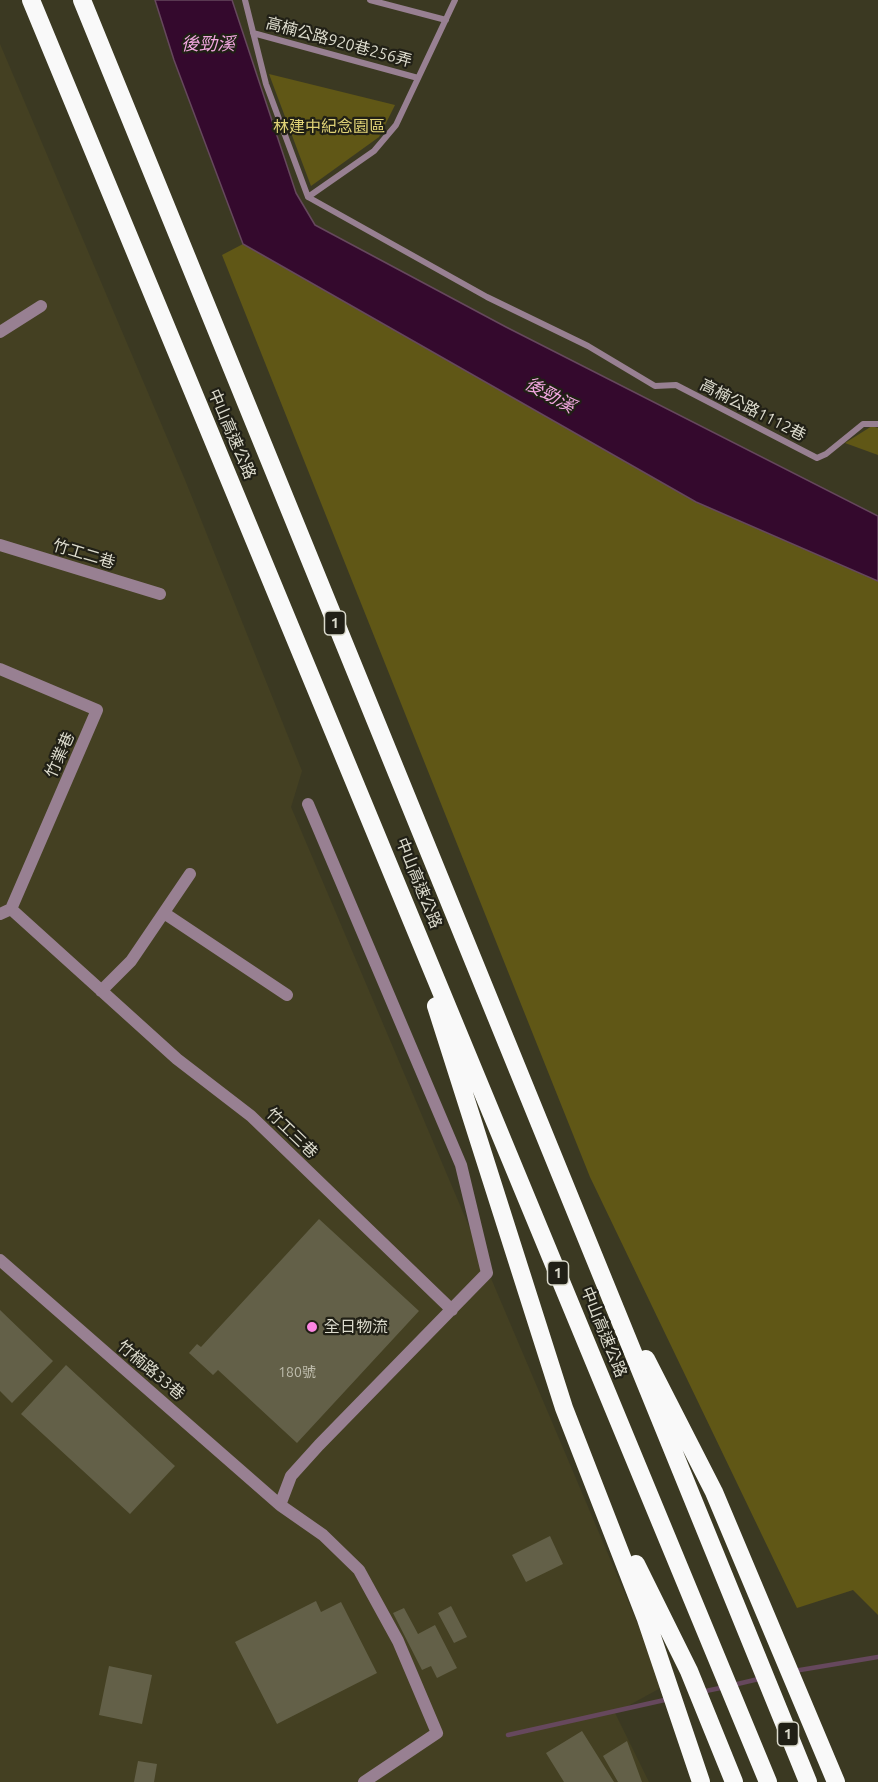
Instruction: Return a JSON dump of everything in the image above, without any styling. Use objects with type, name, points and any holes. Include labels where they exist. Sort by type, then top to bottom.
[{"type":"highway","name":"中山高速公路","points":[[31,0],[768,1782]]},
{"type":"highway","name":"中山高速公路","points":[[82,0],[587,1246],[808,1782]]},
{"type":"highway","points":[[392,870],[564,1408],[597,1488],[701,1782]]},
{"type":"highway","points":[[587,1246],[714,1492],[836,1782]]},
{"type":"highway","points":[[597,1488],[694,1684],[734,1782]]},
{"type":"street","points":[[0,332],[41,306]]},
{"type":"street","name":"竹工二巷","points":[[0,544],[160,594]]},
{"type":"street","name":"竹業巷","points":[[0,669],[97,710],[5,912]]},
{"type":"street","points":[[280,1505],[291,1476],[305,1460],[487,1273],[462,1165],[308,804]]},
{"type":"street","points":[[101,991],[131,961],[190,874]]},
{"type":"street","name":"竹工三巷","points":[[5,912],[101,991],[177,1059],[251,1116],[452,1310]]},
{"type":"street","points":[[164,913],[287,995]]},
{"type":"street","name":"竹楠路33巷","points":[[0,1260],[280,1505],[323,1535],[359,1570],[398,1641],[437,1733],[364,1782]]},
{"type":"lane","points":[[245,0],[266,84],[308,197],[374,151],[396,125],[455,0]]},
{"type":"lane","points":[[370,0],[446,20]]},
{"type":"lane","name":"高楠公路920巷256弄","points":[[253,33],[418,78]]},
{"type":"lane","name":"高楠公路1112巷","points":[[308,197],[487,297],[588,346],[655,386],[676,385],[817,458],[826,454],[863,424],[878,424]]},
{"type":"shaded area","points":[[0,44],[185,480],[302,771],[291,807],[664,1686],[615,1713],[649,1782],[0,1782]]},
{"type":"green space","name":"林建中紀念園區","points":[[269,74],[395,105],[379,137],[311,186]]},
{"type":"green space","points":[[243,244],[696,502],[878,581],[878,1615],[853,1590],[797,1608],[590,1177],[222,255]]},
{"type":"green space","points":[[872,426],[878,428],[878,455],[845,443]]},
{"type":"water","name":"後勁溪","points":[[155,0],[232,0],[296,193],[315,225],[506,327],[878,516],[878,581],[696,502],[243,244],[174,60]]},
{"type":"building","name":"全日物流","points":[[319,1219],[419,1311],[297,1443],[218,1370],[213,1375],[189,1353],[197,1344],[201,1347]]},
{"type":"building","points":[[0,1310],[53,1361],[12,1403],[0,1391]]},
{"type":"building","points":[[66,1365],[175,1466],[130,1514],[21,1414]]},
{"type":"building","points":[[550,1536],[563,1564],[526,1582],[512,1555]]},
{"type":"building","points":[[316,1601],[321,1612],[341,1602],[377,1673],[277,1724],[235,1642]]},
{"type":"building","points":[[451,1606],[467,1637],[454,1643],[438,1613]]},
{"type":"building","points":[[404,1608],[418,1634],[435,1625],[457,1668],[437,1678],[431,1666],[422,1670],[393,1613]]},
{"type":"building","points":[[109,1666],[152,1675],[142,1724],[99,1715]]},
{"type":"building","points":[[582,1731],[614,1782],[564,1782],[546,1753]]},
{"type":"building","points":[[627,1741],[642,1782],[618,1782],[603,1756]]},
{"type":"building","points":[[138,1761],[157,1764],[154,1782],[134,1782]]},
{"type":"waterway","points":[[794,1671],[878,1657]]},
{"type":"waterway","points":[[733,1685],[763,1678]]},
{"type":"waterway","points":[[701,1692],[725,1687]]},
{"type":"waterway","points":[[508,1735],[669,1699]]},
{"type":"place","name":"全日物流","points":[[312,1327]]}]
